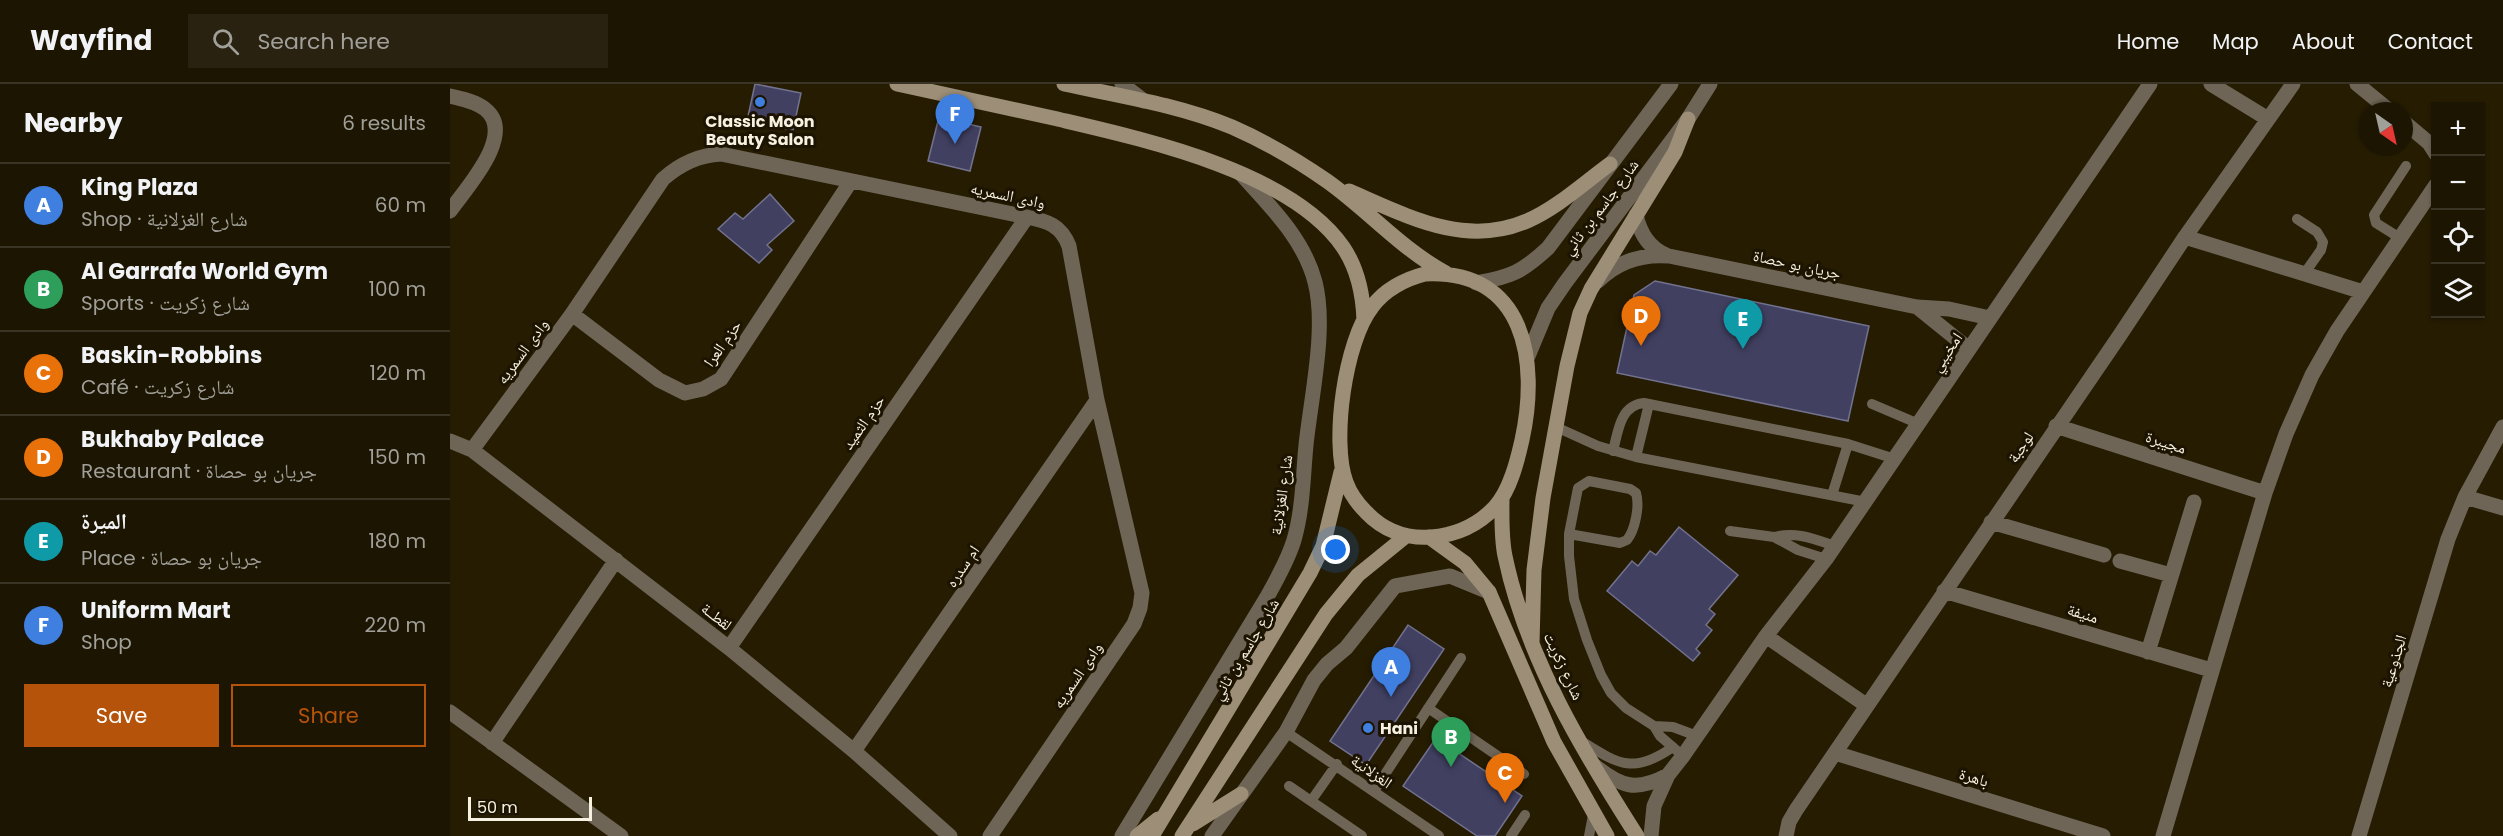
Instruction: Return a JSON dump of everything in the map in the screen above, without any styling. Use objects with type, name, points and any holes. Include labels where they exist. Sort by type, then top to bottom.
[{"type":"main road","points":[[897,84],[1150,141],[1179,149],[1241,174],[1282,195],[1327,228],[1352,262],[1363,297],[1364,320]]},
{"type":"main road","points":[[1064,84],[1181,110],[1231,126],[1276,148],[1330,183],[1413,253],[1448,274],[1476,283],[1497,297],[1513,316],[1521,331],[1528,356],[1530,388],[1519,454],[1502,497],[1484,516],[1464,530],[1429,537],[1406,536],[1384,527],[1366,512],[1346,484],[1342,469],[1340,431],[1344,394],[1352,354],[1364,320],[1372,307],[1400,284],[1425,274],[1448,274]]},
{"type":"main road","points":[[1532,643],[1534,570],[1556,427],[1567,366],[1580,313],[1591,289],[1675,152],[1688,119]]},
{"type":"main road","points":[[1330,183],[1425,224],[1452,231],[1482,232],[1507,228],[1529,220],[1558,203],[1610,164]]},
{"type":"main road","name":"شارع جاسم بن ثاني","points":[[1152,836],[1170,810],[1310,573],[1323,546],[1342,469]]},
{"type":"main road","name":"شارع زكريت","points":[[1502,497],[1505,555],[1532,643],[1589,761],[1637,836]]},
{"type":"main road","points":[[1185,832],[1326,614],[1358,575],[1406,536]]},
{"type":"main road","points":[[1429,537],[1465,563],[1489,592],[1510,645],[1554,742],[1593,815],[1607,836]]},
{"type":"main road","points":[[1185,832],[1241,794]]},
{"type":"main road","points":[[1137,836],[1170,810]]},
{"type":"street","points":[[1122,84],[1144,102]]},
{"type":"street","name":"شارع جاسم بن ثاني","points":[[1476,283],[1505,278],[1527,267],[1548,248],[1671,84]]},
{"type":"street","name":"شارع جاسم بن ثاني","points":[[1528,356],[1548,308],[1564,283],[1688,119],[1710,84]]},
{"type":"street","name":"امخيبي","points":[[1651,836],[1654,806],[1678,752],[1697,736],[1766,636],[1831,552],[2150,84]]},
{"type":"street","points":[[2211,84],[2268,119]]},
{"type":"street","name":"لوجبة","points":[[1786,836],[1789,822],[1796,810],[1866,705],[2185,237],[2293,84]]},
{"type":"street","points":[[2357,84],[2379,102]]},
{"type":"street","points":[[450,96],[473,102],[487,110],[495,123],[496,137],[489,156],[450,211]]},
{"type":"street","points":[[2413,130],[2431,146]]},
{"type":"street","name":"وادى السمريه","points":[[472,450],[572,314],[663,178],[676,167],[704,155],[721,154],[1052,224],[1063,233],[1069,246],[1097,400],[1142,593],[1140,608],[1134,624],[990,836]]},
{"type":"street","name":"شارع الغزلانية","points":[[1122,836],[1280,573],[1294,539],[1301,503],[1318,327],[1315,282],[1308,261],[1296,240],[1276,212],[1241,174]]},
{"type":"street","name":"حزم العرا","points":[[572,314],[659,380],[685,393],[703,389],[721,379],[851,181]]},
{"type":"street","points":[[2163,836],[2265,493],[2286,435],[2312,375],[2337,331],[2431,192]]},
{"type":"street","name":"جريان بو حصاة","points":[[1636,215],[1645,238],[1656,250],[1669,256]]},
{"type":"street","name":"حزم الثميد","points":[[729,648],[1027,217]]},
{"type":"street","points":[[2185,237],[2363,292]]},
{"type":"street","name":"جريان بو حصاة","points":[[1591,289],[1612,269],[1624,262],[1646,256],[1669,256],[1917,307],[1949,309],[1990,318]]},
{"type":"street","name":"جريان بو حصاة","points":[[1917,307],[1969,349]]},
{"type":"street","name":"ام سدره","points":[[854,751],[1097,400]]},
{"type":"street","name":"مجيبرة","points":[[2056,426],[2265,493]]},
{"type":"street","name":"الجذوعية","points":[[2359,836],[2448,539],[2465,497],[2503,427]]},
{"type":"street","name":"لقطــة","points":[[450,441],[472,450],[729,648],[854,751],[950,836]]},
{"type":"street","points":[[2465,497],[2503,508]]},
{"type":"street","points":[[2148,652],[2194,502]]},
{"type":"street","points":[[1991,522],[2104,555]]},
{"type":"street","points":[[492,743],[616,560]]},
{"type":"street","points":[[2120,561],[2171,576]]},
{"type":"street","points":[[1212,836],[1286,732],[1314,680],[1346,648],[1395,586],[1450,576],[1489,592]]},
{"type":"street","name":"منيفة","points":[[1944,591],[2211,670]]},
{"type":"street","points":[[1766,636],[1866,705]]},
{"type":"street","points":[[450,712],[621,836]]},
{"type":"street","name":"باهرة","points":[[1835,753],[2103,836]]},
{"type":"street","points":[[1589,761],[1610,778],[1624,785],[1649,784],[1668,775]]},
{"type":"lane","points":[[2400,238],[2376,222],[2374,215],[2406,166]]},
{"type":"lane","points":[[2297,219],[2317,232],[2323,242],[2321,250],[2304,274]]},
{"type":"lane","points":[[1613,451],[1622,419],[1628,409],[1638,404],[1649,404],[1848,444],[1895,459]]},
{"type":"lane","points":[[1636,457],[1649,404]]},
{"type":"lane","points":[[1872,404],[1918,424]]},
{"type":"lane","points":[[1556,427],[1613,451],[1636,457],[1866,502]]},
{"type":"lane","points":[[1832,495],[1848,444]]},
{"type":"lane","points":[[1569,534],[1620,543],[1627,540],[1633,527],[1638,501],[1636,493],[1630,489],[1596,482],[1582,483],[1576,495],[1569,534],[1574,599],[1601,675],[1618,701],[1654,726],[1660,736],[1678,752],[1654,760],[1623,763],[1614,761],[1578,738]]},
{"type":"lane","points":[[1730,531],[1774,537],[1798,550],[1831,552]]},
{"type":"lane","points":[[1774,537],[1799,534],[1831,552]]},
{"type":"lane","points":[[1374,791],[1461,658]]},
{"type":"lane","points":[[1428,708],[1524,774]]},
{"type":"lane","points":[[1654,726],[1668,726],[1697,736]]},
{"type":"lane","name":"الغزلانية","points":[[1286,732],[1439,836]]},
{"type":"lane","points":[[1311,801],[1336,764]]},
{"type":"lane","points":[[1289,786],[1362,836]]},
{"type":"lane","points":[[1511,836],[1525,815]]},
{"type":"lane","points":[[1589,836],[1593,815]]},
{"type":"building","points":[[755,84],[801,93],[793,130],[747,121]]},
{"type":"building","points":[[939,117],[981,127],[970,171],[928,161]]},
{"type":"building","points":[[770,194],[794,221],[767,245],[772,250],[759,263],[718,229],[735,213],[743,219]]},
{"type":"building","points":[[1655,281],[1869,326],[1848,421],[1617,373],[1634,295]]},
{"type":"building","points":[[1679,527],[1738,575],[1709,609],[1715,614],[1706,625],[1712,630],[1696,649],[1700,653],[1693,661],[1607,591],[1632,561],[1638,566],[1650,551],[1656,555]]},
{"type":"building","points":[[1408,625],[1444,649],[1366,765],[1330,741]]},
{"type":"building","points":[[1436,738],[1522,796],[1495,836],[1477,836],[1403,786]]},
{"type":"place","name":"Classic Moon Beauty Salon","points":[[760,102]]},
{"type":"place","name":"Uniform Mart","points":[[955,144]]},
{"type":"place","name":"Bukhaby Palace","points":[[1641,346]]},
{"type":"place","name":"الميرة","points":[[1743,349]]},
{"type":"place","name":"King Plaza","points":[[1391,697]]},
{"type":"place","name":"Hani","points":[[1368,728]]},
{"type":"place","name":"Al Garrafa World Gym","points":[[1451,767]]},
{"type":"place","name":"Baskin-Robbins","points":[[1505,803]]}]
